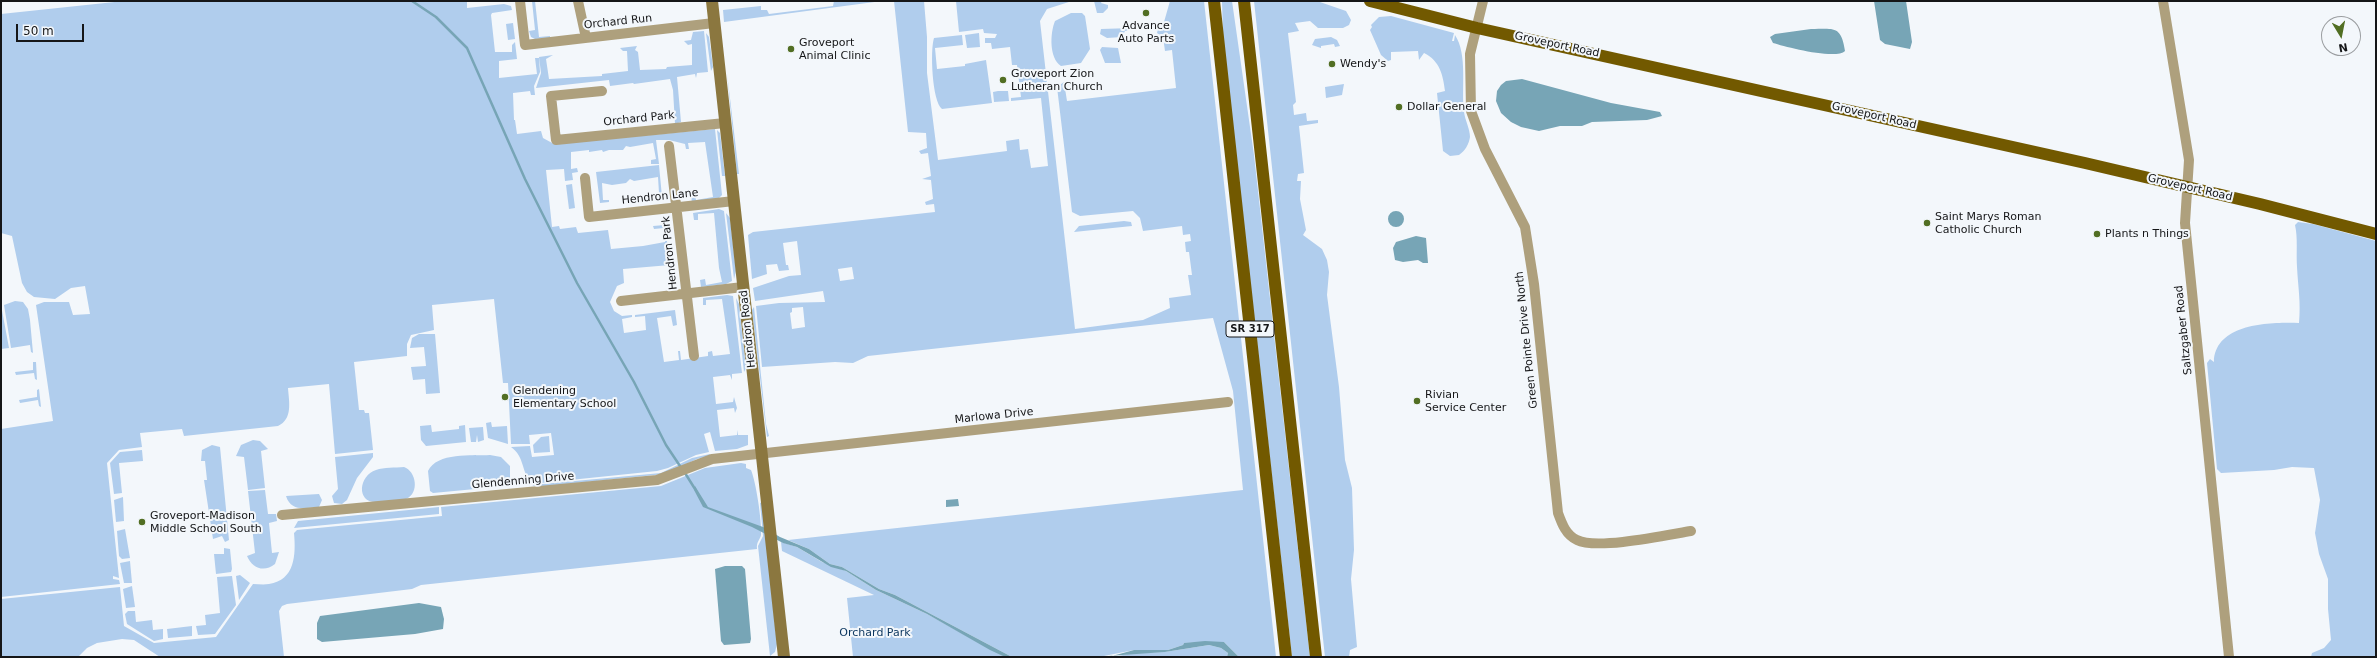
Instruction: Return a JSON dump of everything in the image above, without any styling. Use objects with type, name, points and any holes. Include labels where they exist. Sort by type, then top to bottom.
[{"type":"main road","name":"SR 317","points":[[1214,1],[1286,657]]},
{"type":"main road","name":"SR 317","points":[[1244,1],[1316,657]]},
{"type":"main road","name":"Groveport Road","points":[[1370,1],[1477,28],[2189,187],[2376,234]]},
{"type":"street","name":"Orchard Run","points":[[520,1],[525,45],[714,23]]},
{"type":"street","points":[[578,1],[586,38]]},
{"type":"street","name":"Hendron Road","points":[[712,1],[784,657]]},
{"type":"street","name":"Green Pointe Drive North","points":[[1483,1],[1470,54],[1471,111],[1488,156],[1524,227],[1534,284],[1558,514],[1564,530],[1578,541],[1600,544],[1691,532]]},
{"type":"street","name":"Saltzgaber Road","points":[[2163,1],[2190,160],[2185,223],[2229,657]]},
{"type":"street","name":"Orchard Park","points":[[602,91],[551,96],[556,140],[725,123]]},
{"type":"street","name":"Hendron Park","points":[[669,146],[694,356]]},
{"type":"street","name":"Hendron Lane","points":[[585,178],[589,217],[734,201]]},
{"type":"street","points":[[621,301],[743,287]]},
{"type":"street","name":"Marlowa Drive","points":[[762,454],[1228,402]]},
{"type":"street","name":"Glendenning Drive","points":[[282,515],[657,480],[678,474],[712,459],[762,454]]},
{"type":"green space","points":[[124,1],[459,1],[467,2],[467,8],[504,4],[511,6],[512,10],[492,13],[491,15],[495,52],[512,52],[512,45],[515,42],[517,59],[499,61],[499,78],[537,74],[535,58],[539,58],[540,72],[534,86],[535,95],[531,95],[530,91],[513,93],[514,120],[517,134],[541,131],[543,138],[554,144],[715,129],[722,195],[718,199],[692,203],[691,195],[695,194],[696,200],[713,197],[705,142],[688,143],[689,149],[686,149],[685,144],[669,140],[656,140],[659,164],[651,164],[651,160],[656,159],[653,143],[630,147],[626,146],[623,150],[609,150],[603,152],[602,150],[589,152],[589,150],[571,152],[571,169],[577,168],[578,172],[572,173],[573,180],[565,181],[564,169],[546,170],[552,227],[559,226],[560,229],[576,227],[578,233],[608,230],[611,249],[665,242],[664,228],[654,229],[653,226],[665,225],[670,265],[623,269],[624,283],[617,286],[610,302],[614,311],[622,316],[632,315],[632,317],[622,319],[624,333],[646,330],[645,316],[635,317],[635,315],[675,310],[677,325],[673,326],[671,316],[657,318],[664,362],[679,360],[678,351],[680,351],[681,360],[708,356],[708,352],[712,351],[713,356],[730,354],[722,299],[706,300],[706,305],[703,305],[703,298],[727,295],[733,296],[742,373],[732,374],[732,380],[730,375],[713,377],[716,404],[733,402],[734,397],[737,408],[735,413],[734,408],[717,410],[720,437],[737,435],[737,430],[738,435],[748,435],[748,445],[737,449],[715,451],[710,432],[704,434],[709,452],[696,455],[668,468],[657,471],[541,483],[531,482],[526,474],[519,455],[511,447],[530,446],[532,457],[554,455],[551,433],[529,435],[530,444],[511,444],[508,383],[503,383],[494,299],[432,305],[434,330],[411,335],[407,344],[407,356],[354,362],[359,410],[364,410],[365,413],[369,413],[373,450],[335,454],[329,384],[288,388],[288,415],[283,423],[278,426],[184,436],[182,429],[140,433],[142,447],[119,450],[107,463],[119,578],[113,576],[113,579],[119,580],[120,584],[1,597],[1,429],[53,421],[36,305],[44,302],[69,302],[73,315],[90,314],[85,286],[71,288],[55,299],[34,297],[27,292],[22,283],[12,236],[1,233],[1,14]]},
{"type":"green space","points":[[532,1],[535,1],[539,37],[550,36],[550,38],[535,39],[531,37],[529,31],[535,30]]},
{"type":"green space","points":[[834,1],[882,1],[724,22],[723,10],[761,6],[761,10],[767,10],[769,14],[833,6]]},
{"type":"green space","points":[[894,1],[924,1],[927,37],[927,73],[938,160],[1007,151],[1006,141],[1019,139],[1020,150],[1028,149],[1031,168],[1048,166],[1041,98],[1011,101],[1011,98],[1021,97],[1017,65],[1012,65],[1010,47],[992,49],[991,43],[985,43],[985,38],[995,38],[997,34],[984,33],[983,29],[959,32],[956,1],[1072,1],[1047,9],[1040,21],[1075,329],[1143,320],[1170,308],[1169,298],[1191,295],[1188,275],[1192,275],[1189,252],[1186,252],[1185,242],[1191,241],[1190,234],[1183,235],[1182,226],[1143,231],[1140,218],[1133,211],[1080,216],[1072,212],[1057,87],[1064,82],[1067,101],[1176,88],[1172,50],[1165,51],[1163,37],[1157,33],[1158,29],[1162,29],[1170,1],[1204,1],[1276,657],[1239,657],[1224,642],[1184,643],[1183,645],[1168,650],[1134,650],[1099,657],[1012,657],[895,595],[879,589],[842,567],[830,564],[809,549],[788,540],[1243,490],[1233,391],[1213,318],[868,356],[853,363],[835,362],[762,367],[756,306],[779,303],[825,302],[823,291],[755,301],[753,288],[789,276],[801,275],[797,241],[783,243],[786,265],[788,265],[789,270],[779,271],[777,264],[766,265],[767,274],[752,279],[748,235],[753,232],[935,212],[934,204],[926,205],[925,202],[933,199],[931,180],[922,179],[931,176],[928,153],[921,154],[919,151],[927,148],[926,133],[908,132]],"holes":[[[852,267],[854,279],[840,281],[838,269]],[[803,307],[805,327],[792,329],[790,313],[792,312],[792,308]]]},
{"type":"green space","points":[[1094,1],[1102,1],[1101,3],[1108,5],[1108,8],[1103,13],[1097,13]]},
{"type":"green space","points":[[1222,1],[1232,1],[1254,155],[1310,657],[1292,657],[1223,37]]},
{"type":"green space","points":[[1254,1],[1317,1],[1346,11],[1351,20],[1349,25],[1343,28],[1318,28],[1310,21],[1295,23],[1299,31],[1288,33],[1296,102],[1293,105],[1294,115],[1306,113],[1307,121],[1318,120],[1318,123],[1299,126],[1304,173],[1298,174],[1297,181],[1301,181],[1300,199],[1306,230],[1303,235],[1322,249],[1327,260],[1329,272],[1327,295],[1339,387],[1345,460],[1352,488],[1354,550],[1351,579],[1357,647],[1350,650],[1349,657],[1325,657]]},
{"type":"green space","points":[[1071,13],[1082,13],[1085,16],[1090,49],[1081,63],[1061,66],[1054,57],[1052,45],[1053,26],[1055,21]]},
{"type":"green space","points":[[1391,16],[1454,33],[1452,41],[1454,41],[1455,35],[1459,43],[1463,62],[1464,112],[1470,137],[1466,147],[1459,155],[1450,156],[1443,151],[1437,93],[1445,91],[1442,74],[1434,60],[1424,53],[1419,60],[1418,51],[1391,52],[1391,60],[1388,61],[1381,55],[1370,30],[1372,27],[1371,25],[1379,17]]},
{"type":"green space","points":[[1134,22],[1136,22],[1134,29],[1125,31],[1122,37],[1107,38],[1100,34],[1101,29],[1132,28]]},
{"type":"green space","points":[[513,23],[515,39],[508,40],[506,24]]},
{"type":"green space","points":[[704,31],[708,72],[697,73],[696,78],[695,74],[677,77],[681,122],[675,124],[673,90],[670,79],[610,86],[609,80],[536,88],[541,73],[539,57],[553,55],[546,59],[549,79],[602,76],[602,74],[628,71],[627,51],[623,51],[620,48],[637,46],[635,50],[638,52],[640,70],[666,69],[667,67],[692,65],[692,44],[688,45],[684,41],[691,40],[693,32]]},
{"type":"green space","points":[[706,33],[709,37],[713,67],[711,71]]},
{"type":"green space","points":[[979,33],[980,47],[967,48],[965,35]]},
{"type":"green space","points":[[962,35],[963,45],[935,48],[937,69],[965,66],[965,64],[986,60],[992,103],[942,109],[936,96],[934,86],[932,53],[934,38]]},
{"type":"green space","points":[[1331,37],[1337,40],[1340,46],[1335,47],[1334,44],[1321,46],[1321,48],[1312,45],[1315,39]]},
{"type":"green space","points":[[1102,47],[1118,48],[1121,63],[1105,63],[1100,50]]},
{"type":"green space","points":[[727,73],[739,174],[737,174]]},
{"type":"green space","points":[[1344,84],[1342,95],[1326,98],[1325,87]]},
{"type":"green space","points":[[1008,91],[1009,101],[994,102],[993,92]]},
{"type":"green space","points":[[717,130],[720,133],[725,176],[722,176]]},
{"type":"green space","points":[[659,165],[662,197],[655,198],[655,193],[659,193],[658,177],[634,181],[630,179],[626,183],[612,185],[602,183],[603,200],[609,200],[609,202],[600,203],[596,172]]},
{"type":"green space","points":[[572,184],[575,208],[569,209],[566,185]]},
{"type":"green space","points":[[719,209],[724,211],[732,281],[726,284],[701,287],[700,280],[705,279],[706,285],[722,282],[719,268],[714,213],[698,214],[698,220],[694,220],[693,213]]},
{"type":"green space","points":[[726,213],[730,218],[736,271],[734,279]]},
{"type":"green space","points":[[1124,221],[1131,222],[1132,226],[1074,232],[1079,226]]},
{"type":"green space","points":[[2298,222],[2313,224],[2376,241],[2376,657],[2311,657],[2312,653],[2324,648],[2331,640],[2328,609],[2328,579],[2319,554],[2315,533],[2320,500],[2314,468],[2292,467],[2274,470],[2221,473],[2217,469],[2207,363],[2210,359],[2214,362],[2217,349],[2224,339],[2234,332],[2246,328],[2274,323],[2299,323],[2300,301],[2295,225]]},
{"type":"green space","points":[[736,298],[739,304],[746,368],[744,372]]},
{"type":"green space","points":[[15,301],[23,302],[28,309],[33,353],[31,352],[30,345],[11,348],[4,305]]},
{"type":"green space","points":[[1,305],[9,348],[1,349]]},
{"type":"green space","points":[[754,307],[766,424],[769,436],[767,437],[752,310]]},
{"type":"green space","points":[[419,334],[435,334],[440,393],[426,394],[425,379],[413,380],[411,367],[426,366],[424,347],[410,348],[412,338]]},
{"type":"green space","points":[[33,362],[36,362],[37,380],[35,379],[34,373],[16,375],[15,372],[33,370]]},
{"type":"green space","points":[[39,389],[41,407],[39,406],[38,400],[20,403],[19,400],[37,397],[37,390]]},
{"type":"green space","points":[[491,422],[492,427],[507,426],[508,444],[488,438],[486,423]]},
{"type":"green space","points":[[431,425],[432,432],[459,429],[459,426],[465,425],[466,442],[426,446],[421,440],[420,426]]},
{"type":"green space","points":[[483,427],[484,440],[478,442],[477,435],[476,442],[471,442],[469,428]]},
{"type":"green space","points":[[549,436],[550,452],[534,453],[533,445],[541,437]]},
{"type":"green space","points":[[253,440],[260,441],[268,449],[261,451],[265,488],[248,490],[244,457],[236,456],[241,445]]},
{"type":"green space","points":[[212,445],[220,447],[229,540],[225,542],[222,536],[213,539],[204,480],[207,480],[205,461],[201,461],[202,450]]},
{"type":"green space","points":[[142,450],[143,461],[119,463],[122,493],[114,494],[110,463],[120,452]]},
{"type":"green space","points":[[373,453],[373,457],[357,478],[347,500],[342,504],[334,503],[332,496],[338,489],[335,457]]},
{"type":"green space","points":[[710,454],[709,456],[697,459],[665,474],[538,487],[532,485],[661,473],[692,458]]},
{"type":"green space","points":[[490,455],[501,457],[510,466],[510,481],[507,486],[433,493],[430,491],[428,471],[439,461],[456,456]]},
{"type":"green space","points":[[741,463],[746,464],[746,468],[751,470],[757,492],[760,511],[761,535],[757,549],[421,585],[412,589],[287,604],[282,606],[279,611],[284,657],[160,657],[134,640],[122,639],[97,643],[87,648],[78,657],[1,657],[1,599],[120,587],[124,626],[154,643],[216,637],[253,584],[278,582],[289,572],[294,558],[294,533],[297,530],[442,516],[441,507],[661,486],[705,468]]},
{"type":"green space","points":[[404,467],[408,469],[414,477],[415,487],[410,496],[403,500],[378,502],[366,499],[362,489],[363,483],[370,473],[382,468]]},
{"type":"green space","points":[[265,490],[268,514],[276,514],[277,521],[269,523],[272,553],[279,552],[275,564],[271,567],[263,569],[252,564],[247,556],[255,553],[248,491]]},
{"type":"green space","points":[[319,494],[322,500],[319,507],[309,508],[299,508],[291,505],[286,496]]},
{"type":"green space","points":[[123,497],[124,521],[116,522],[114,500]]},
{"type":"green space","points":[[762,502],[777,644],[775,652],[770,656],[758,546],[763,536],[760,503]]},
{"type":"green space","points":[[439,507],[439,514],[294,528],[298,521]]},
{"type":"green space","points":[[125,529],[130,558],[122,559],[119,556],[117,531]]},
{"type":"green space","points":[[781,542],[797,547],[822,562],[846,571],[876,590],[927,614],[1005,657],[853,657],[847,598],[874,595],[782,551]]},
{"type":"green space","points":[[224,548],[230,549],[232,569],[231,572],[216,574],[214,554],[224,554]]},
{"type":"green space","points":[[130,561],[132,583],[124,583],[120,563]]},
{"type":"green space","points":[[240,575],[250,583],[239,600],[236,576]]},
{"type":"green space","points":[[232,576],[236,605],[215,634],[198,635],[196,626],[206,625],[205,615],[220,613],[217,577]]},
{"type":"green space","points":[[132,586],[135,607],[126,608],[123,589]]},
{"type":"green space","points":[[128,611],[135,611],[136,622],[152,620],[153,630],[163,629],[163,639],[154,641],[127,624],[125,614]]},
{"type":"green space","points":[[192,626],[192,636],[168,638],[167,629]]},
{"type":"green space","points":[[1209,645],[1221,648],[1228,653],[1227,657],[1114,657],[1132,653],[1165,652]]},
{"type":"shaded area","points":[[1874,1],[1906,1],[1912,42],[1910,49],[1885,44],[1880,40]]},
{"type":"shaded area","points":[[1811,29],[1835,30],[1841,37],[1845,51],[1832,54],[1810,52],[1773,43],[1770,37],[1775,34]]},
{"type":"shaded area","points":[[1522,79],[1611,103],[1660,112],[1662,116],[1647,120],[1592,122],[1582,126],[1560,126],[1539,131],[1521,127],[1511,122],[1501,113],[1496,101],[1497,91],[1501,85],[1506,81]]},
{"type":"shaded area","points":[[1393,211],[1399,211],[1404,216],[1402,225],[1399,227],[1393,227],[1388,222],[1388,216]]},
{"type":"shaded area","points":[[1416,236],[1426,238],[1428,263],[1423,263],[1418,260],[1403,262],[1395,260],[1393,248],[1396,242]]},
{"type":"shaded area","points":[[695,486],[708,507],[763,527],[780,537],[809,549],[830,564],[842,567],[879,589],[895,595],[1012,657],[1005,657],[990,650],[927,614],[876,590],[846,571],[831,567],[797,547],[783,543],[752,527],[703,507],[694,490]]},
{"type":"shaded area","points":[[958,499],[959,506],[946,507],[946,500]]},
{"type":"shaded area","points":[[725,566],[742,566],[745,569],[751,639],[750,643],[724,645],[721,641],[715,569]]},
{"type":"shaded area","points":[[419,603],[441,607],[444,619],[443,629],[415,634],[322,642],[317,639],[317,623],[320,616]]},
{"type":"shaded area","points":[[1205,641],[1224,642],[1239,657],[1227,657],[1228,653],[1221,648],[1209,645],[1165,652],[1113,656],[1134,650],[1168,650],[1183,645],[1184,643]]},
{"type":"waterway","points":[[412,1],[436,17],[467,48],[525,179],[577,283],[634,382],[666,445],[682,469]]},
{"type":"waterway","points":[[685,473],[695,489]]},
{"type":"place","name":"Advance Auto Parts","points":[[1146,13]]},
{"type":"place","name":"Groveport Animal Clinic","points":[[791,49]]},
{"type":"place","name":"Wendy's","points":[[1332,64]]},
{"type":"place","name":"Groveport Zion Lutheran Church","points":[[1003,80]]},
{"type":"place","name":"Dollar General","points":[[1399,107]]},
{"type":"place","name":"Saint Marys Roman Catholic Church","points":[[1927,223]]},
{"type":"place","name":"Plants n Things","points":[[2097,234]]},
{"type":"place","name":"Glendening Elementary School","points":[[505,397]]},
{"type":"place","name":"Rivian Service Center","points":[[1417,401]]},
{"type":"place","name":"Groveport-Madison Middle School South","points":[[142,522]]}]
